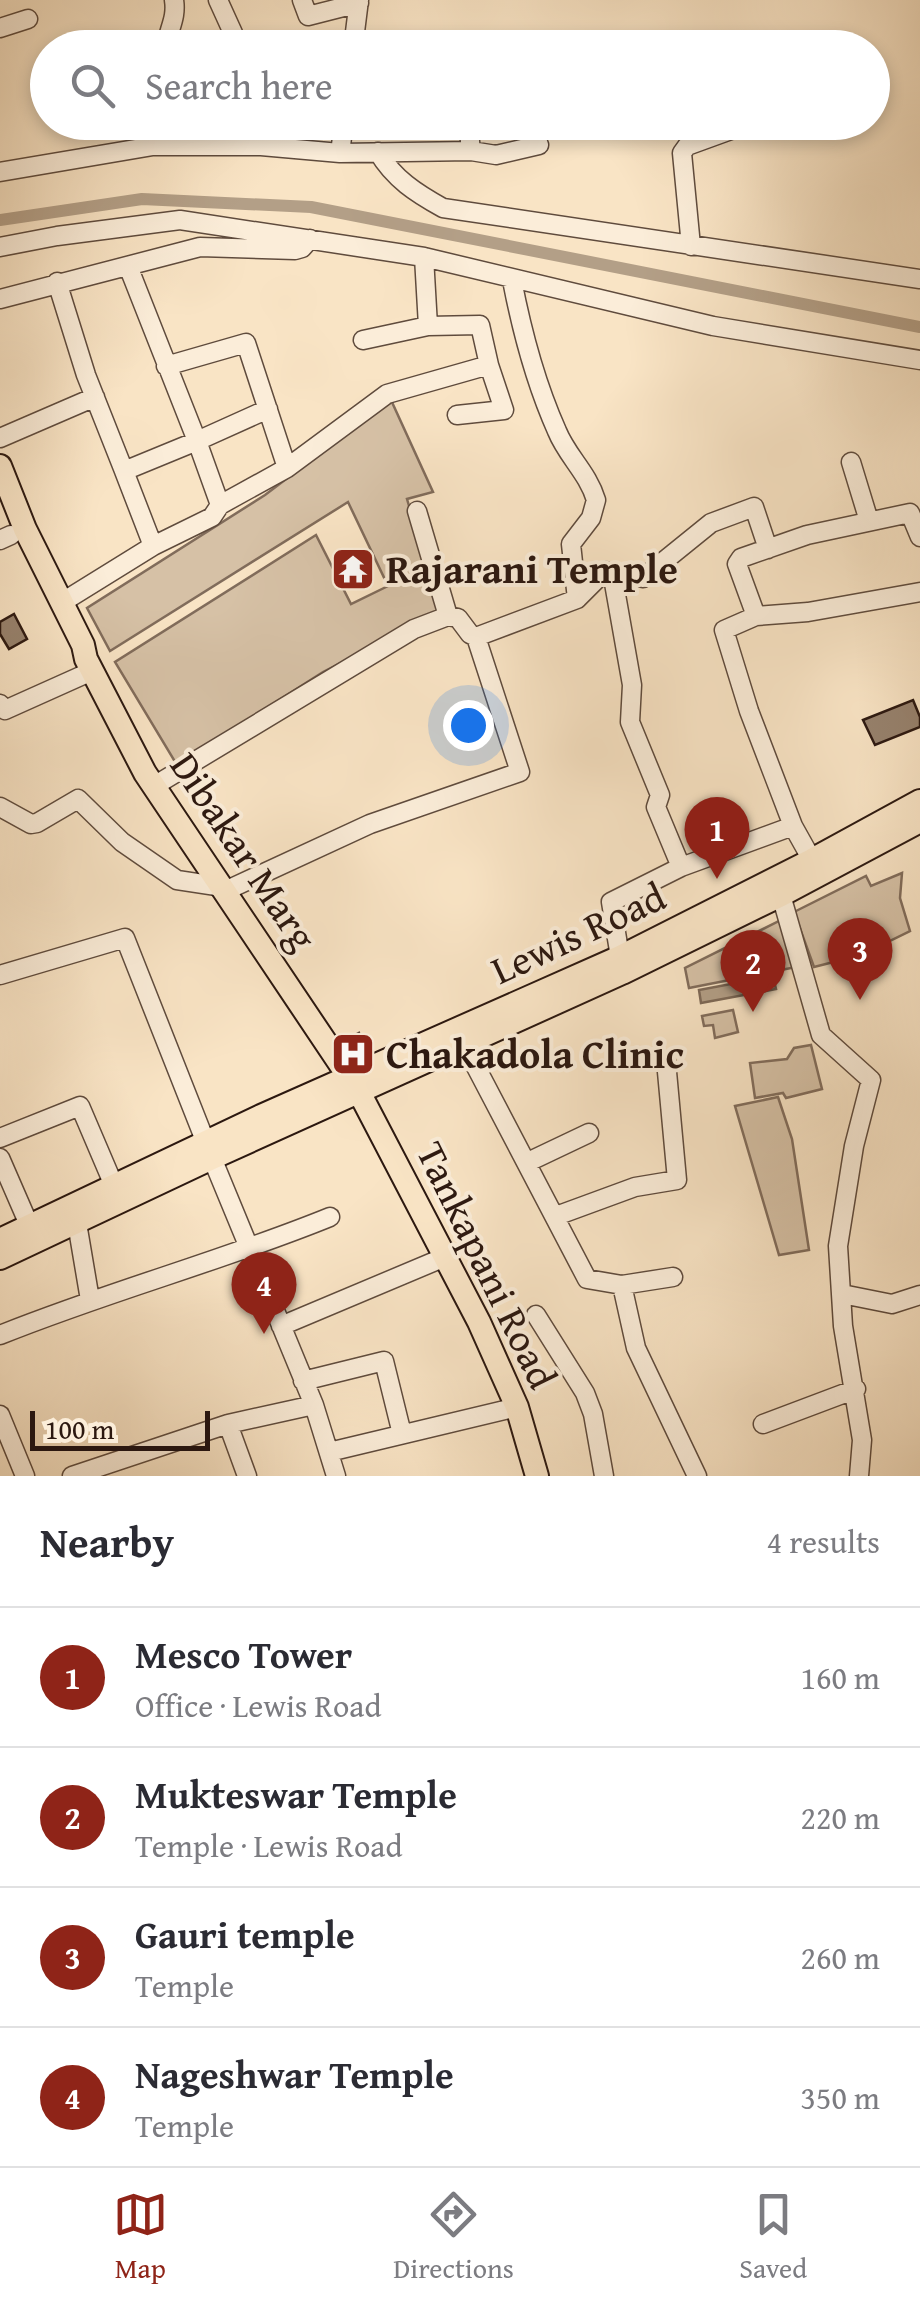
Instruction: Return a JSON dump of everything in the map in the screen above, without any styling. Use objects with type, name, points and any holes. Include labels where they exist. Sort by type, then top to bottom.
[{"type":"main road","name":"Dibakar Marg","points":[[0,466],[89,665],[154,786],[365,1081]]},
{"type":"main road","name":"Dibakar Marg","points":[[0,504],[6,538],[63,638],[89,665]]},
{"type":"main road","name":"Lewis Road","points":[[0,1240],[365,1081],[919,807]]},
{"type":"main road","name":"Lewis Road","points":[[365,1081],[465,1046],[781,896],[919,807]]},
{"type":"main road","name":"Tankapani Road","points":[[365,1081],[517,1407],[537,1476]]},
{"type":"main road","name":"Lewis Road","points":[[0,1258],[77,1223],[209,1151]]},
{"type":"street","points":[[170,30],[177,18],[174,0]]},
{"type":"street","points":[[218,0],[232,30]]},
{"type":"street","points":[[302,0],[308,16],[359,2],[355,30]]},
{"type":"street","points":[[0,28],[28,18]]},
{"type":"street","points":[[154,140],[154,146]]},
{"type":"street","points":[[269,140],[269,146]]},
{"type":"street","points":[[340,153],[342,140]]},
{"type":"street","points":[[470,140],[471,150]]},
{"type":"street","points":[[691,246],[682,154],[687,146],[704,140]]},
{"type":"street","points":[[0,172],[154,146],[269,146],[340,153],[471,150],[496,155],[540,145]]},
{"type":"street","points":[[378,152],[390,172],[443,208],[920,279]]},
{"type":"street","points":[[0,247],[180,220],[424,257],[713,326],[920,360]]},
{"type":"street","points":[[0,299],[200,247],[300,249],[310,239]]},
{"type":"street","points":[[424,257],[428,326]]},
{"type":"street","points":[[128,266],[220,505]]},
{"type":"street","points":[[512,280],[526,351],[558,434],[577,460],[596,500],[591,518],[571,544],[576,599]]},
{"type":"street","points":[[57,282],[95,397],[153,546]]},
{"type":"street","points":[[363,340],[428,326],[480,325],[504,410],[457,416]]},
{"type":"street","points":[[166,366],[246,344],[287,468]]},
{"type":"street","points":[[62,603],[153,546],[212,517],[220,505],[287,468],[388,394],[489,365]]},
{"type":"street","points":[[0,438],[95,397]]},
{"type":"street","points":[[124,471],[268,409]]},
{"type":"street","points":[[851,462],[869,522]]},
{"type":"street","points":[[476,637],[576,599],[605,571],[643,578],[711,522],[754,506],[768,549]]},
{"type":"street","points":[[417,511],[448,616]]},
{"type":"street","points":[[756,616],[737,564],[742,558],[807,535],[910,513],[920,536]]},
{"type":"street","points":[[612,572],[632,686],[630,722],[660,795],[656,807],[682,866]]},
{"type":"street","points":[[812,860],[793,826],[749,711],[724,630],[756,616],[808,612],[920,592]]},
{"type":"street","points":[[0,807],[31,824],[78,799],[122,842],[176,880],[224,889],[370,824],[520,772],[476,637],[458,618],[448,616],[414,629],[154,786]]},
{"type":"street","points":[[0,704],[6,710],[89,665]]},
{"type":"street","points":[[620,957],[610,902],[682,866],[793,826]]},
{"type":"street","points":[[781,896],[821,1034],[871,1080],[839,1224],[843,1326],[862,1440],[859,1476]]},
{"type":"street","points":[[0,975],[125,938],[314,1405],[336,1476]]},
{"type":"street","points":[[465,1046],[588,1279],[622,1284],[673,1276]]},
{"type":"street","points":[[556,1216],[635,1187],[677,1180],[666,1062]]},
{"type":"street","points":[[0,1138],[80,1106],[114,1188]]},
{"type":"street","points":[[528,1162],[589,1133]]},
{"type":"street","points":[[0,1158],[30,1227]]},
{"type":"street","points":[[0,1335],[90,1300],[250,1250],[330,1217]]},
{"type":"street","points":[[77,1223],[90,1300]]},
{"type":"street","points":[[281,1326],[445,1257]]},
{"type":"street","points":[[622,1284],[636,1348],[697,1476]]},
{"type":"street","points":[[842,1294],[892,1304],[920,1295]]},
{"type":"street","points":[[536,1316],[593,1414],[604,1476]]},
{"type":"street","points":[[304,1381],[384,1361],[402,1434]]},
{"type":"street","points":[[763,1424],[856,1389]]},
{"type":"street","points":[[72,1476],[228,1424],[314,1405]]},
{"type":"street","points":[[329,1452],[517,1407]]},
{"type":"street","points":[[0,1414],[25,1476]]},
{"type":"street","points":[[228,1424],[247,1476]]},
{"type":"shaded area","points":[[391,400],[433,492],[407,499],[440,612],[323,672],[177,765],[115,662],[316,535],[351,604],[388,586],[348,502],[110,651],[87,608],[265,495]]},
{"type":"shaded area","points":[[902,873],[900,898],[910,931],[861,955],[814,967],[794,912],[866,876],[871,886]]},
{"type":"shaded area","points":[[783,919],[796,967],[689,988],[685,968]]},
{"type":"shaded area","points":[[773,976],[776,989],[701,1003],[699,990]]},
{"type":"shaded area","points":[[733,1010],[738,1032],[715,1038],[713,1025],[704,1026],[702,1016]]},
{"type":"shaded area","points":[[811,1045],[822,1089],[786,1098],[783,1093],[755,1098],[750,1063],[787,1059],[794,1048]]},
{"type":"shaded area","points":[[778,1097],[792,1139],[809,1250],[779,1255],[735,1106]]},
{"type":"building","name":"Rajarani Temple","points":[[353,559],[365,571],[353,583],[341,571]]},
{"type":"building","points":[[14,614],[27,639],[9,649],[0,634],[0,622]]},
{"type":"building","points":[[913,700],[920,727],[875,745],[863,720]]},
{"type":"building","points":[[359,1033],[368,1052],[354,1058],[343,1041]]},
{"type":"waterway","points":[[0,220],[142,199],[311,207],[920,327]]},
{"type":"place","name":"Rajarani Temple","points":[[353,569]]},
{"type":"place","name":"Mesco Tower","points":[[717,879]]},
{"type":"place","name":"Gauri temple","points":[[860,1000]]},
{"type":"place","name":"Mukteswar Temple","points":[[753,1012]]},
{"type":"place","name":"Chakadola Clinic","points":[[353,1054]]},
{"type":"place","name":"Nageshwar Temple","points":[[264,1334]]}]
